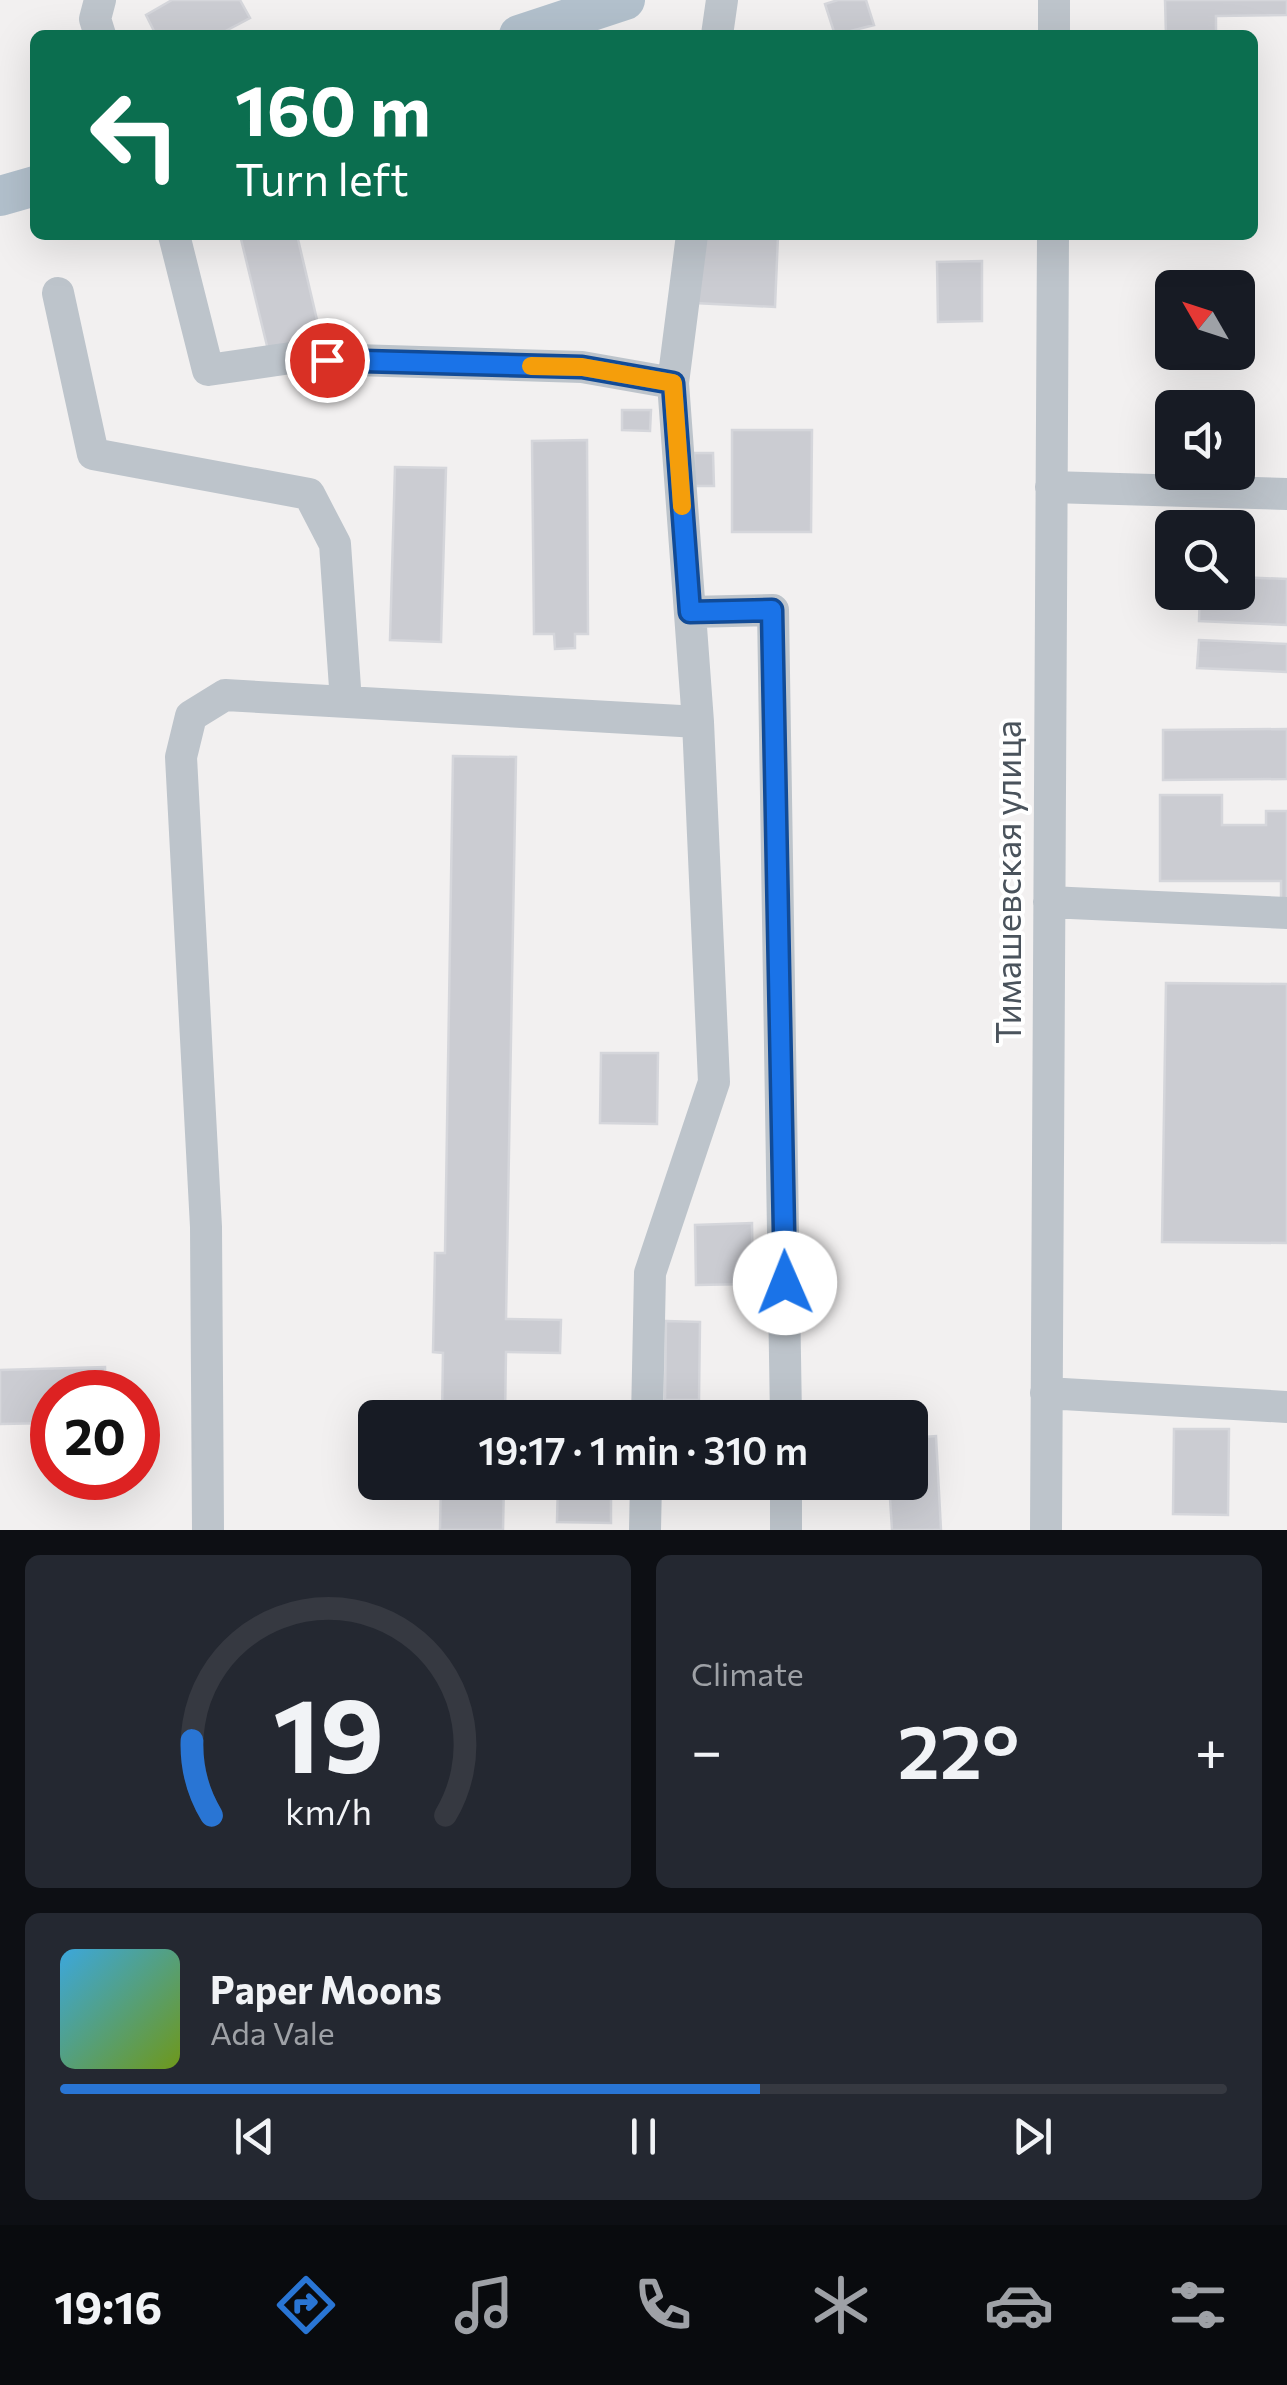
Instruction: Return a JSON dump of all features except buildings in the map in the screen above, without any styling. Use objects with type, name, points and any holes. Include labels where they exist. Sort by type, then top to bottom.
[{"type":"main road","points":[[534,30],[625,0]]},
{"type":"main road","points":[[0,196],[30,187]]},
{"type":"street","points":[[98,30],[95,19],[100,0]]},
{"type":"street","points":[[718,30],[722,0]]},
{"type":"street","points":[[1054,0],[1054,30]]},
{"type":"street","points":[[175,240],[208,370],[291,358],[582,367],[673,383]]},
{"type":"street","points":[[647,1400],[650,1272],[714,1082],[698,722],[673,383],[691,240]]},
{"type":"street","name":"Тимашевская улица","points":[[1046,1530],[1052,240]]},
{"type":"street","points":[[58,293],[93,454],[309,494],[334,544],[346,702]]},
{"type":"street","points":[[1051,487],[1287,494]]},
{"type":"street","points":[[690,612],[772,610],[786,1400]]},
{"type":"street","points":[[208,1530],[206,1227],[181,757],[191,716],[226,695],[698,722]]},
{"type":"street","points":[[1049,902],[1287,914]]},
{"type":"street","points":[[1046,1393],[1287,1408]]},
{"type":"street","points":[[645,1530],[646,1500]]},
{"type":"street","points":[[786,1500],[786,1530]]},
{"type":"slow traffic","points":[[531,366],[582,367],[673,383],[682,506]]},
{"type":"route","points":[[327,360],[582,367],[673,383],[690,612],[772,610],[785,1283]]}]
